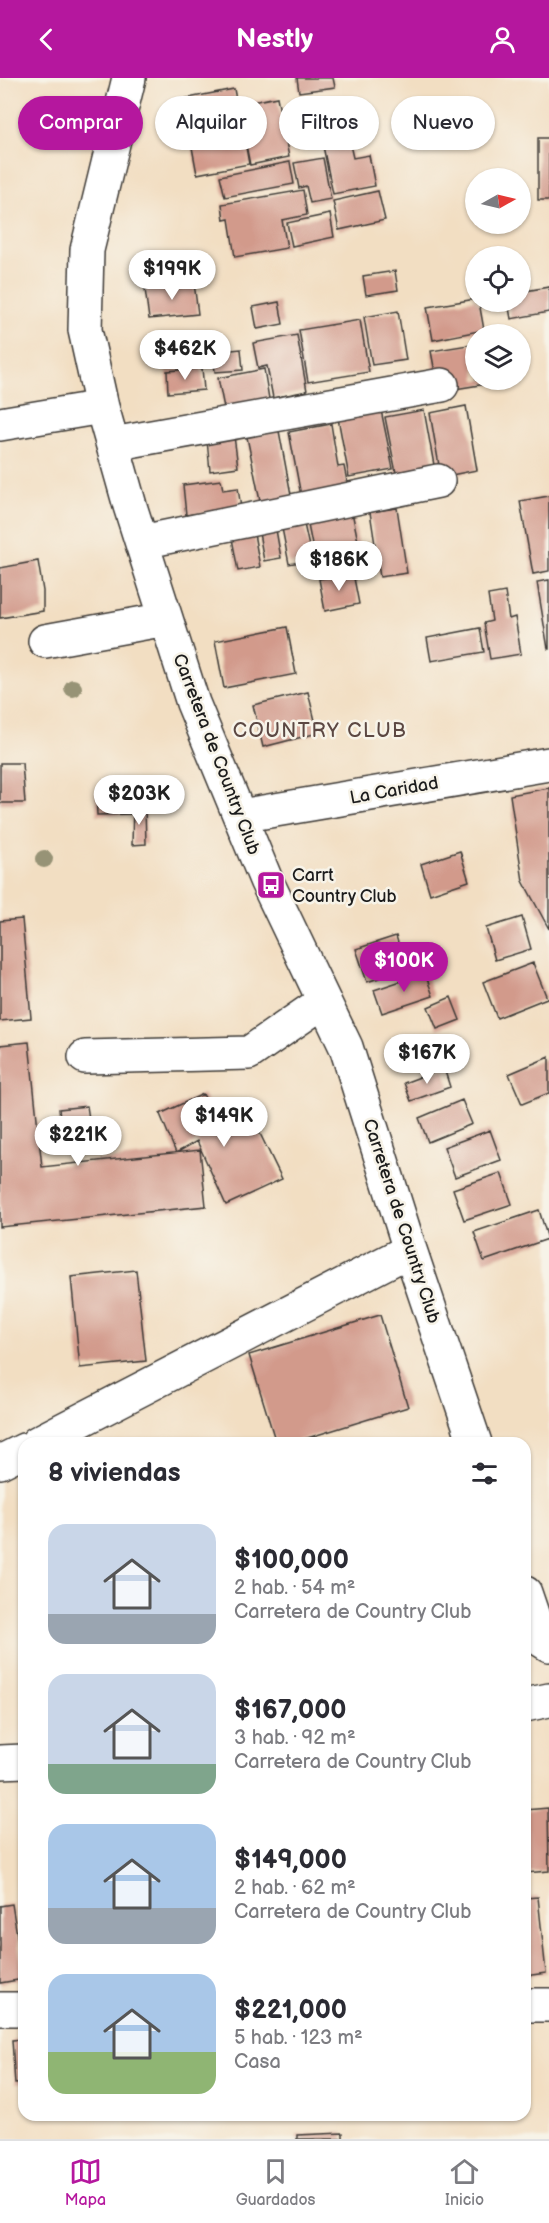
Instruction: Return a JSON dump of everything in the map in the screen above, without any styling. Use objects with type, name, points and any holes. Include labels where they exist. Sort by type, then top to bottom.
[{"type":"street","name":"Carretera de Country Club","points":[[129,78],[87,250],[84,330],[102,407],[193,703],[266,880],[346,1047],[410,1250],[473,1437]]},
{"type":"street","points":[[113,444],[442,385]]},
{"type":"street","points":[[0,424],[102,407]]},
{"type":"street","points":[[142,543],[438,481]]},
{"type":"street","points":[[45,641],[166,619]]},
{"type":"street","name":"La Caridad","points":[[240,816],[549,764]]},
{"type":"street","points":[[85,1057],[249,1053],[324,1001]]},
{"type":"street","points":[[49,1437],[410,1250]]},
{"type":"street","points":[[0,1462],[18,1453]]},
{"type":"street","points":[[531,1611],[541,1640],[549,1646]]},
{"type":"street","points":[[531,1704],[549,1701]]},
{"type":"street","points":[[0,1762],[18,1761]]},
{"type":"street","points":[[531,2006],[549,2005]]},
{"type":"street","points":[[0,2009],[18,2009]]},
{"type":"building","points":[[297,78],[333,78],[335,87],[299,92]]},
{"type":"building","points":[[234,89],[235,96],[198,96]]},
{"type":"building","points":[[277,97],[279,150],[288,150],[289,157],[250,165],[247,150],[267,150],[267,99]]},
{"type":"building","points":[[538,138],[549,138],[549,200],[538,200]]},
{"type":"building","points":[[193,150],[247,150],[249,164],[197,174]]},
{"type":"building","points":[[324,150],[351,150],[353,158],[369,155],[375,186],[333,194]]},
{"type":"building","points":[[323,158],[331,199],[310,203],[306,186],[299,188],[294,163]]},
{"type":"building","points":[[290,162],[294,184],[225,197],[220,176]]},
{"type":"building","points":[[303,190],[307,215],[282,220],[287,248],[235,257],[229,219],[224,220],[222,204]]},
{"type":"building","points":[[378,191],[385,220],[339,230],[333,201]]},
{"type":"building","points":[[330,214],[334,237],[292,246],[287,223]]},
{"type":"building","points":[[395,271],[398,290],[366,295],[363,276]]},
{"type":"building","points":[[194,283],[198,314],[149,319],[145,289]]},
{"type":"building","points":[[549,287],[549,312],[511,319],[510,312],[531,312],[531,290]]},
{"type":"building","points":[[465,301],[465,312],[481,312],[483,324],[465,324],[465,334],[433,340],[427,307]]},
{"type":"building","points":[[279,302],[283,324],[257,329],[253,307]]},
{"type":"building","points":[[398,311],[406,360],[372,365],[364,317]]},
{"type":"building","points":[[360,320],[369,372],[308,382],[299,330]]},
{"type":"building","points":[[297,335],[307,391],[273,398],[267,366],[258,368],[253,343]]},
{"type":"building","points":[[465,345],[465,387],[455,389],[436,378],[431,351]]},
{"type":"building","points":[[241,349],[243,370],[215,372],[213,352]]},
{"type":"building","points":[[202,368],[204,390],[168,393],[167,371]]},
{"type":"building","points":[[264,369],[270,405],[225,413],[218,378]]},
{"type":"building","points":[[466,406],[477,470],[441,477],[430,413]]},
{"type":"building","points":[[381,410],[393,469],[349,477],[338,418]]},
{"type":"building","points":[[424,410],[436,476],[398,483],[385,417]]},
{"type":"building","points":[[331,424],[338,467],[344,466],[349,492],[302,501],[289,432]]},
{"type":"building","points":[[279,431],[292,500],[261,506],[247,437]]},
{"type":"building","points":[[234,436],[238,467],[210,471],[207,440]]},
{"type":"building","points":[[221,480],[223,490],[238,488],[241,508],[186,515],[183,485]]},
{"type":"building","points":[[549,496],[549,571],[533,574],[520,501]]},
{"type":"building","points":[[351,507],[360,551],[315,560],[306,515]]},
{"type":"building","points":[[397,508],[407,573],[380,577],[370,512]]},
{"type":"building","points":[[275,524],[281,558],[264,561],[258,527]]},
{"type":"building","points":[[304,524],[312,560],[289,564],[282,528]]},
{"type":"building","points":[[253,528],[260,567],[238,571],[231,533]]},
{"type":"building","points":[[38,561],[43,591],[43,611],[0,618],[0,568]]},
{"type":"building","points":[[353,573],[359,604],[325,611],[319,579]]},
{"type":"building","points":[[549,580],[549,649],[548,649],[537,582]]},
{"type":"building","points":[[505,592],[509,619],[515,617],[521,654],[490,659],[484,623],[492,621],[488,595]]},
{"type":"building","points":[[287,627],[296,674],[224,688],[215,641]]},
{"type":"building","points":[[480,628],[484,652],[431,661],[427,638]]},
{"type":"building","points":[[308,692],[318,733],[263,747],[253,705]]},
{"type":"building","points":[[0,763],[22,763],[25,803],[0,803]]},
{"type":"building","points":[[549,788],[549,929],[523,881],[510,795]]},
{"type":"building","points":[[128,789],[130,814],[97,815],[96,792]]},
{"type":"building","points":[[133,807],[145,807],[146,844],[132,845]]},
{"type":"building","points":[[460,851],[469,881],[430,894],[421,864]]},
{"type":"building","points":[[522,917],[531,949],[495,960],[486,928]]},
{"type":"building","points":[[22,919],[31,1018],[0,1021],[0,921]]},
{"type":"building","points":[[396,936],[406,969],[367,982],[356,949]]},
{"type":"building","points":[[533,963],[547,998],[497,1018],[483,982]]},
{"type":"building","points":[[425,973],[433,996],[382,1013],[374,990]]},
{"type":"building","points":[[451,997],[460,1020],[437,1029],[428,1007]]},
{"type":"building","points":[[29,1042],[42,1167],[200,1150],[206,1206],[0,1227],[0,1045]]},
{"type":"building","points":[[549,1057],[549,1093],[522,1104],[509,1074]]},
{"type":"building","points":[[444,1068],[450,1087],[411,1101],[404,1083]]},
{"type":"building","points":[[203,1094],[219,1127],[250,1113],[282,1179],[226,1205],[197,1141],[176,1153],[160,1114]]},
{"type":"building","points":[[462,1100],[472,1124],[428,1142],[419,1118]]},
{"type":"building","points":[[87,1106],[90,1125],[61,1129],[59,1109]]},
{"type":"building","points":[[490,1130],[501,1160],[455,1177],[444,1147]]},
{"type":"building","points":[[501,1173],[512,1204],[464,1220],[453,1189]]},
{"type":"building","points":[[539,1210],[548,1239],[484,1261],[474,1232]]},
{"type":"building","points":[[136,1270],[146,1361],[80,1368],[71,1277]]},
{"type":"building","points":[[380,1315],[408,1407],[310,1437],[274,1437],[249,1355]]},
{"type":"building","points":[[548,1808],[549,1871],[531,1872],[531,1809]]},
{"type":"building","points":[[538,1897],[546,1973],[531,1975],[531,1898]]},
{"type":"building","points":[[12,1904],[18,1942],[18,1980],[0,1983],[0,1906]]},
{"type":"building","points":[[12,2040],[18,2040],[18,2084],[15,2084]]},
{"type":"building","points":[[343,2133],[343,2139],[297,2139],[297,2135]]},
{"type":"place","name":"Carrt Country Club","points":[[271,885]]},
{"type":"district","name":"COUNTRY CLUB","points":[[320,730]]}]
